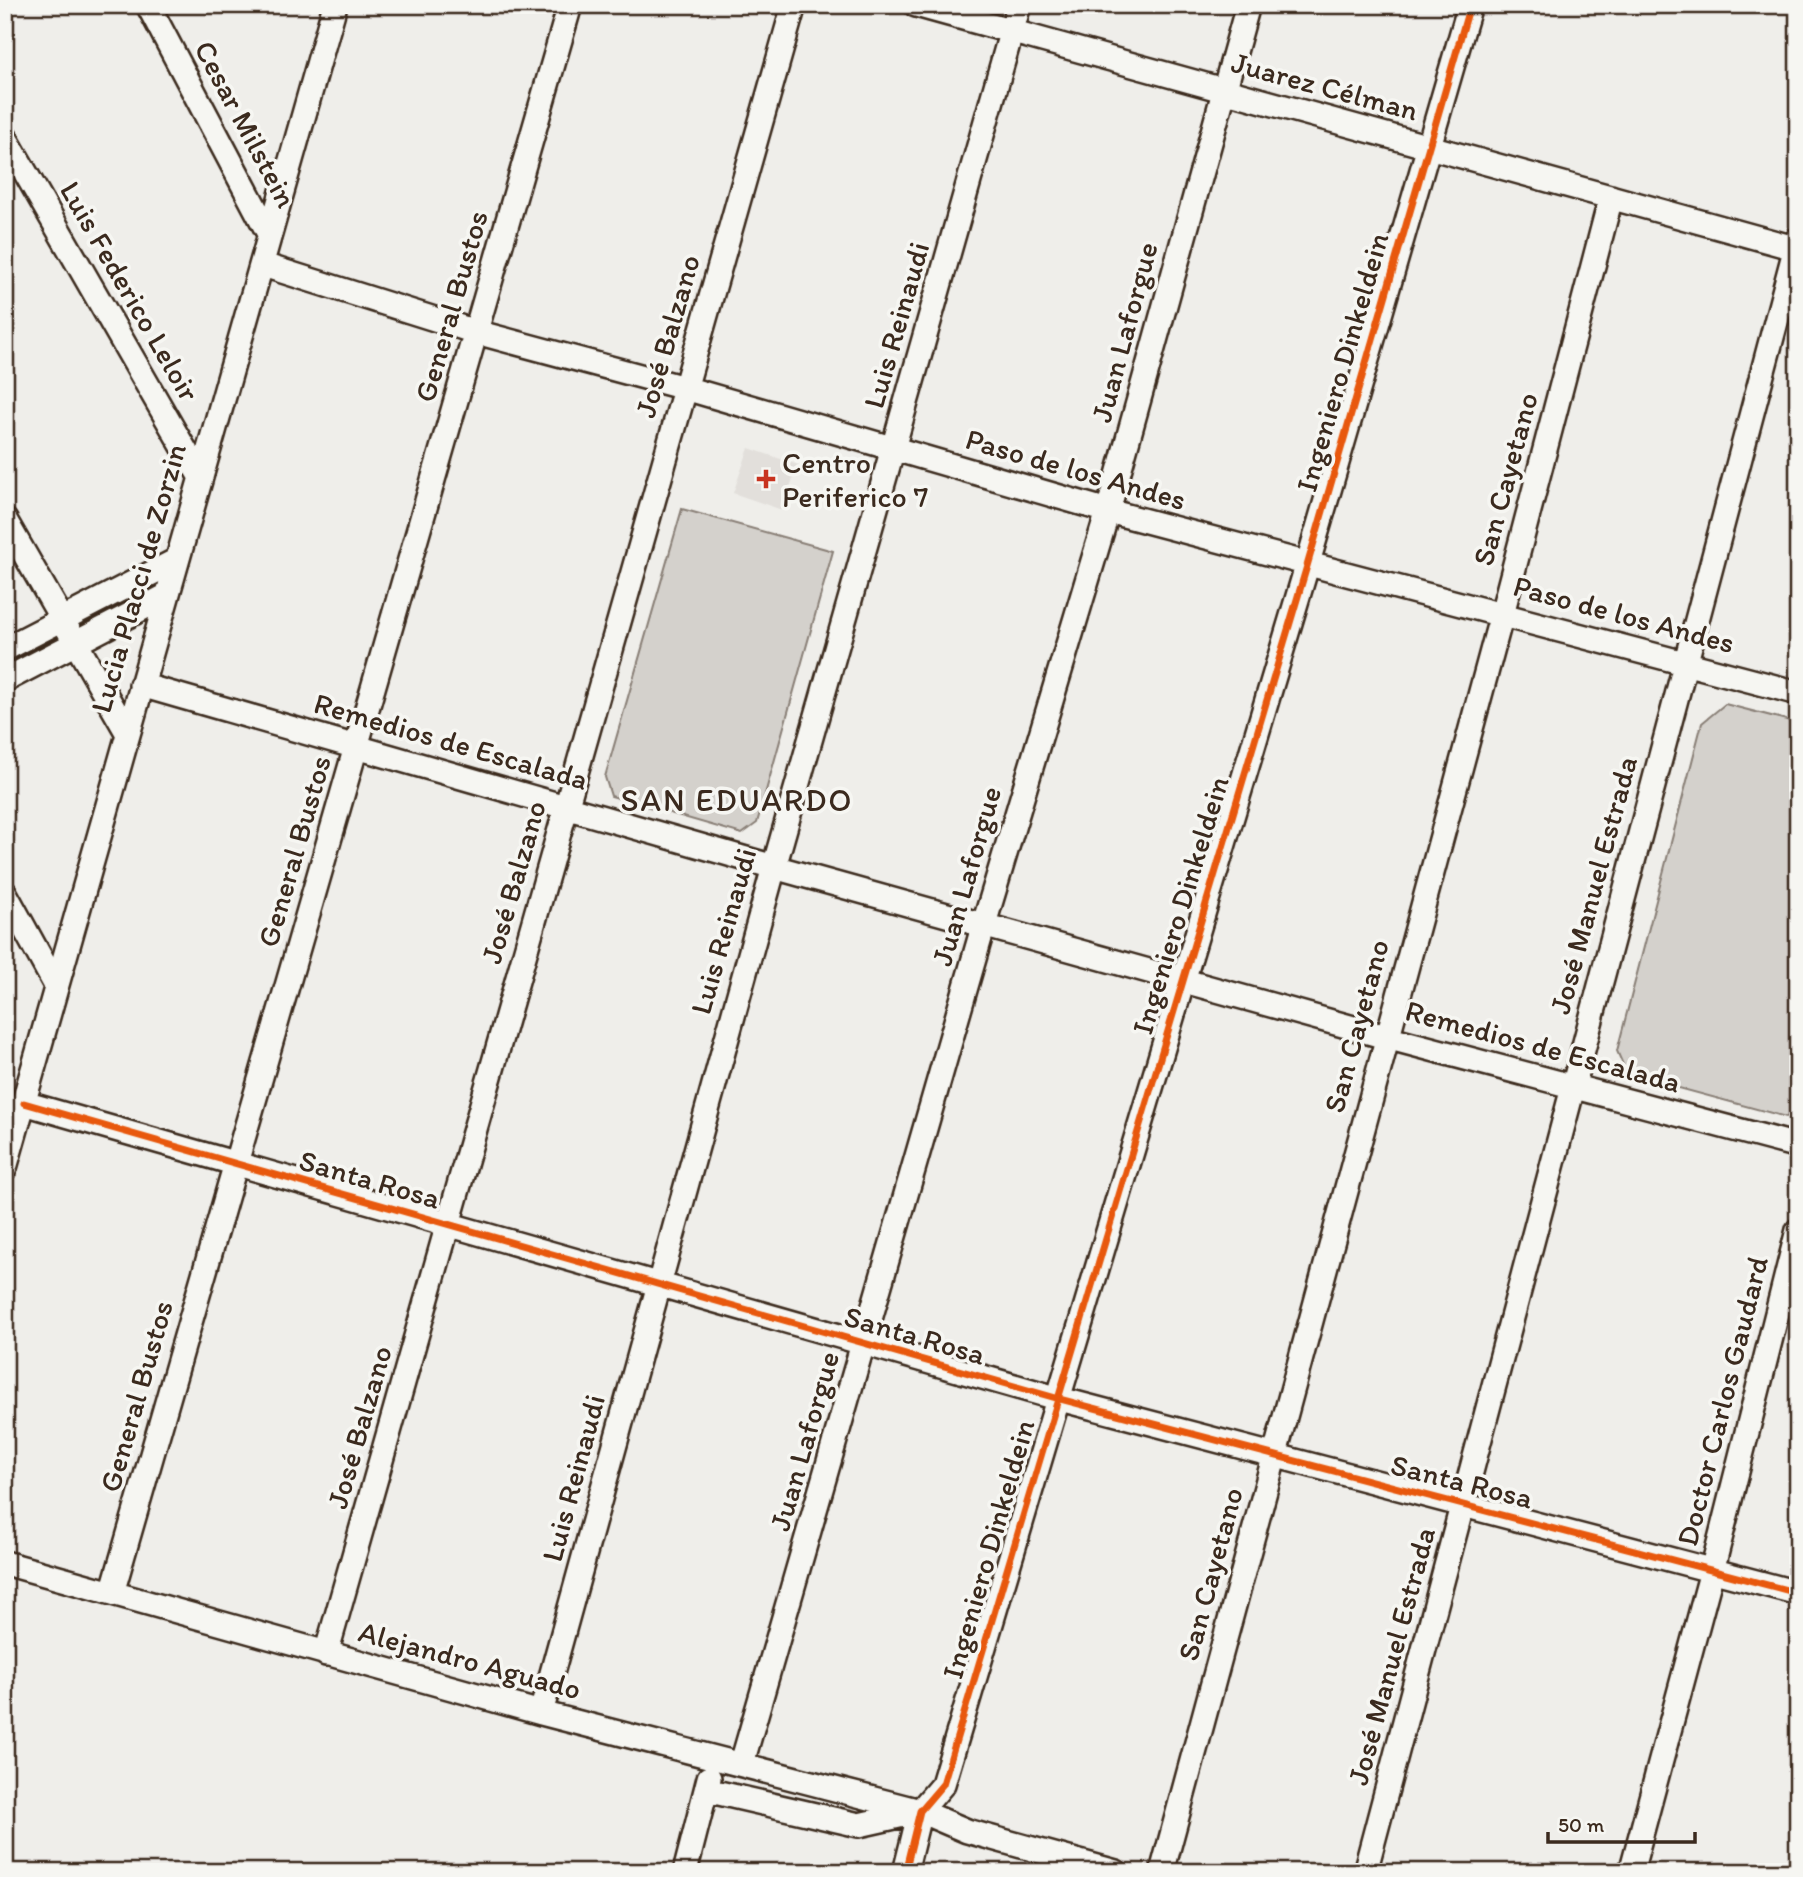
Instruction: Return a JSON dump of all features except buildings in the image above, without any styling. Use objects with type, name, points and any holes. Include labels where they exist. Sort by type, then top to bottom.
[{"type":"street","name":"Cesar Milstein","points":[[148,5],[269,234]]},
{"type":"street","name":"Lucia Placci de Zorzin","points":[[5,1168],[55,984],[263,265],[269,234],[335,5]]},
{"type":"street","name":"General Bustos","points":[[112,1593],[570,5]]},
{"type":"street","name":"José Balzano","points":[[326,1654],[794,5]]},
{"type":"street","name":"Juarez Célman","points":[[916,5],[1427,147],[1797,245]]},
{"type":"street","name":"Luis Reinaudi","points":[[541,1713],[774,867],[1018,5]]},
{"type":"street","name":"Juan Laforgue","points":[[742,1763],[984,925],[1108,511],[1248,5]]},
{"type":"street","name":"Ingeniero Dinkeldein","points":[[920,1811],[943,1784],[1056,1398],[1307,566],[1470,5]]},
{"type":"street","name":"Luis Federico Leloir","points":[[5,137],[200,476]]},
{"type":"street","name":"San Cayetano","points":[[1162,1872],[1502,614],[1611,197]]},
{"type":"street","name":"José Manuel Estrada","points":[[1365,1872],[1797,245]]},
{"type":"street","name":"Paso de los Andes","points":[[263,265],[476,332],[685,388],[893,451],[1108,511],[1307,566],[1798,692]]},
{"type":"street","points":[[5,520],[74,645],[127,732]]},
{"type":"street","points":[[5,649],[177,560]]},
{"type":"street","points":[[5,680],[166,596]]},
{"type":"street","name":"Remedios de Escalada","points":[[141,685],[774,867],[1182,978],[1386,1037],[1798,1146]]},
{"type":"street","points":[[5,893],[55,984]]},
{"type":"street","name":"Santa Rosa","points":[[24,1103],[1056,1398],[1798,1593]]},
{"type":"street","name":"Doctor Carlos Gaudard","points":[[1631,1872],[1712,1571],[1798,1230]]},
{"type":"street","name":"Alejandro Aguado","points":[[5,1563],[541,1713],[920,1811],[967,1831],[1116,1872]]},
{"type":"street","points":[[685,1872],[713,1758]]},
{"type":"street","points":[[706,1790],[859,1825],[920,1811],[905,1872]]},
{"type":"shaded area","name":"Centro Periferico 7","points":[[749,448],[798,465],[782,510],[733,493]]},
{"type":"shaded area","points":[[682,509],[833,551],[757,823],[742,834],[611,796],[605,777]]},
{"type":"shaded area","points":[[1725,704],[1798,723],[1798,1109],[1786,1117],[1627,1074],[1617,1051],[1702,723]]},
{"type":"cycle path","points":[[905,1872],[920,1811],[943,1784],[1307,566],[1470,5]]},
{"type":"cycle path","points":[[24,1103],[1056,1398],[1798,1593]]},
{"type":"place","name":"Centro Periferico 7","points":[[766,479]]},
{"type":"district","name":"SAN EDUARDO","points":[[737,800]]}]
